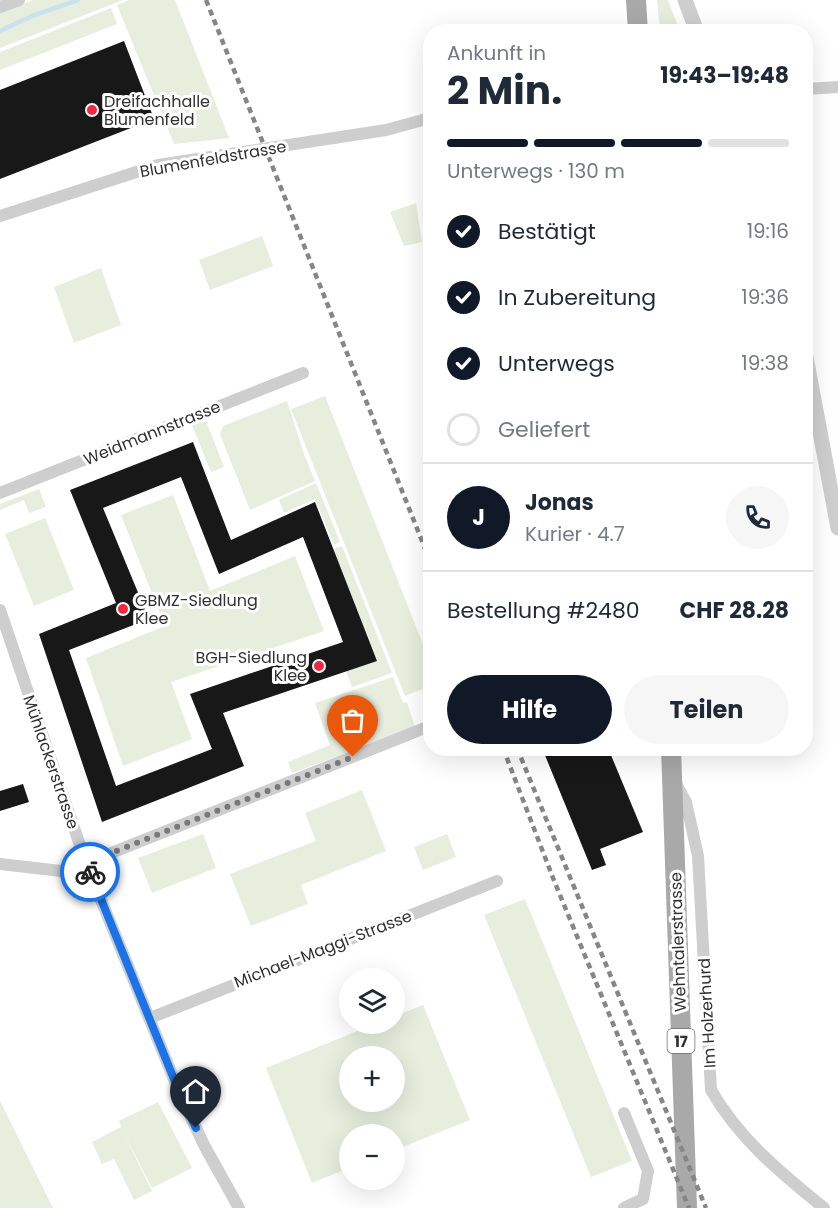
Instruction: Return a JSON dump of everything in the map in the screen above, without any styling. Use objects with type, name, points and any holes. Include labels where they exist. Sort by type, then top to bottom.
[{"type":"main road","points":[[636,0],[638,24]]},
{"type":"main road","name":"Wehntalerstrasse","points":[[671,756],[687,1208]]},
{"type":"street","points":[[0,8],[19,0]]},
{"type":"street","points":[[686,0],[694,24]]},
{"type":"street","points":[[813,89],[838,87]]},
{"type":"street","name":"Blumenfeldstrasse","points":[[0,216],[158,165],[386,130],[423,120]]},
{"type":"street","name":"Weidmannstrasse","points":[[0,493],[303,373]]},
{"type":"street","points":[[813,391],[836,501],[838,528]]},
{"type":"street","name":"Mühlackerstrasse","points":[[0,610],[86,863],[180,1094],[204,1145],[239,1208]]},
{"type":"street","points":[[0,864],[60,871],[86,863],[423,729]]},
{"type":"street","name":"Im Holzerhurd","points":[[672,776],[686,802],[698,856],[711,1090],[721,1107],[751,1144],[824,1208]]},
{"type":"street","name":"Michael-Maggi-Strasse","points":[[150,1018],[497,881]]},
{"type":"street","points":[[624,1113],[648,1171],[644,1199],[624,1208]]},
{"type":"green space","points":[[33,0],[123,0],[0,48],[0,13]]},
{"type":"green space","points":[[129,0],[175,0],[229,138],[174,144],[117,5]]},
{"type":"green space","points":[[657,0],[668,0],[677,24],[659,24]]},
{"type":"green space","points":[[111,8],[117,24],[0,70],[0,52]]},
{"type":"green space","points":[[416,203],[422,242],[404,246],[390,212]]},
{"type":"green space","points":[[262,236],[273,266],[210,290],[199,260]]},
{"type":"green space","points":[[101,268],[121,325],[74,343],[54,287]]},
{"type":"green space","points":[[325,396],[423,644],[423,689],[405,696],[291,409]]},
{"type":"green space","points":[[287,401],[315,481],[250,510],[220,434],[223,426]]},
{"type":"green space","points":[[206,421],[224,467],[211,472],[192,425]]},
{"type":"green space","points":[[316,483],[340,542],[334,545],[315,499],[284,513],[279,500]]},
{"type":"green space","points":[[39,489],[46,507],[29,513],[24,500],[0,510],[0,504]]},
{"type":"green space","points":[[173,495],[210,591],[295,556],[324,631],[171,682],[192,739],[123,766],[86,658],[165,626],[121,515]]},
{"type":"green space","points":[[45,518],[74,590],[34,606],[5,534]]},
{"type":"green space","points":[[342,546],[392,673],[352,687],[346,671],[333,549]]},
{"type":"green space","points":[[393,677],[403,703],[407,702],[415,727],[292,773],[288,762],[330,745],[315,703]]},
{"type":"green space","points":[[362,790],[386,851],[301,885],[308,904],[251,926],[230,874],[316,841],[305,813]]},
{"type":"green space","points":[[203,834],[216,868],[152,893],[138,858]]},
{"type":"green space","points":[[447,834],[456,857],[423,870],[414,847]]},
{"type":"green space","points":[[525,899],[632,1161],[591,1177],[484,915]]},
{"type":"green space","points":[[423,1005],[470,1120],[405,1146],[405,1124],[339,1124],[339,1172],[312,1183],[266,1068],[350,1034],[405,1034],[405,1012]]},
{"type":"green space","points":[[0,1101],[53,1208],[0,1208]]},
{"type":"green space","points":[[158,1102],[192,1168],[152,1188],[124,1134],[152,1191],[134,1200],[114,1159],[102,1164],[92,1142],[121,1127],[119,1121]]},
{"type":"building","points":[[124,41],[154,119],[0,179],[0,90]]},
{"type":"building","points":[[193,442],[231,540],[315,502],[377,661],[223,713],[244,766],[102,822],[39,634],[116,603],[70,490]],"holes":[[[181,477],[219,574],[303,537],[343,642],[190,694],[212,749],[116,786],[69,650],[149,619],[103,508]]]},
{"type":"building","points":[[545,756],[611,756],[643,832],[600,849],[606,865],[592,870]]},
{"type":"building","points":[[23,784],[29,802],[0,811],[0,791]]},
{"type":"waterway","points":[[0,31],[32,16],[78,0]]},
{"type":"railway","points":[[206,0],[423,543]]},
{"type":"railway","points":[[506,756],[553,878],[689,1208]]},
{"type":"railway","points":[[520,756],[706,1208]]},
{"type":"way so far","points":[[90,872],[86,863],[353,757]]},
{"type":"place","name":"Dreifachhalle Blumenfeld","points":[[92,110]]},
{"type":"place","name":"GBMZ-Siedlung Klee","points":[[123,609]]},
{"type":"place","name":"BGH-Siedlung Klee","points":[[319,666]]},
{"type":"route","points":[[90,872],[196,1128]]}]
